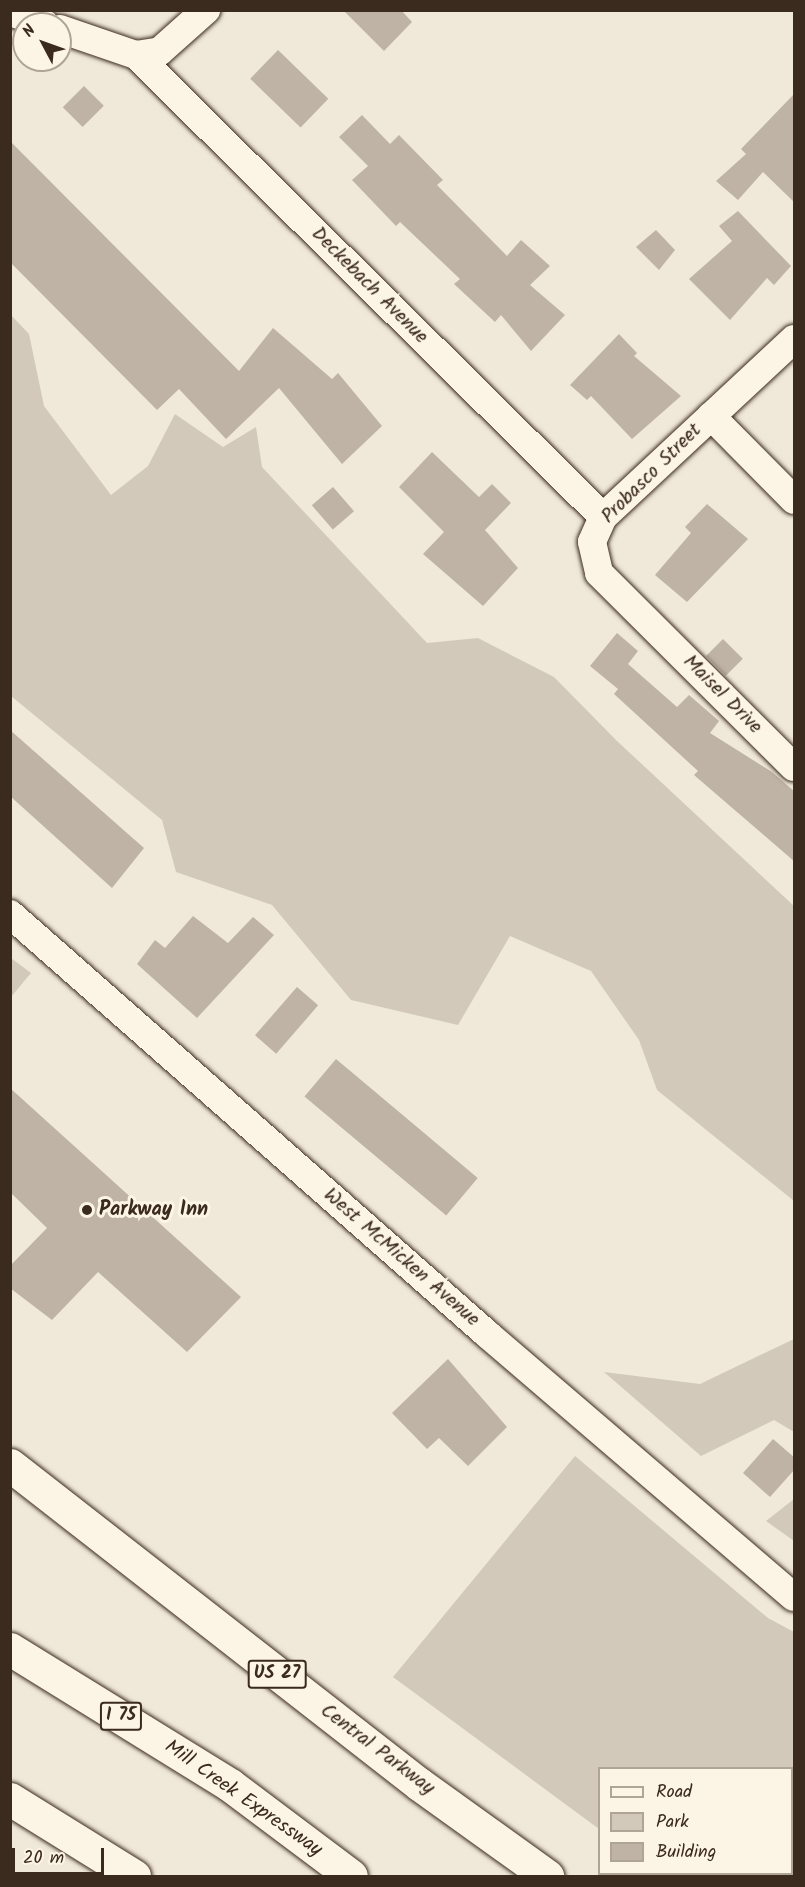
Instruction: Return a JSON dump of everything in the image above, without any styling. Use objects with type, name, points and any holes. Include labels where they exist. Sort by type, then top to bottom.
[{"type":"main road","name":"Central Parkway","points":[[10,1465],[419,1784],[547,1876]]},
{"type":"main road","name":"Mill Creek Expressway","points":[[10,1649],[230,1785],[351,1876]]},
{"type":"main road","points":[[10,1799],[134,1876]]},
{"type":"street","points":[[72,33],[136,55],[160,51],[206,10]]},
{"type":"street","name":"Deckebach Avenue","points":[[136,55],[603,517]]},
{"type":"street","name":"Probasco Street","points":[[650,623],[596,565],[592,542],[603,517],[795,339]]},
{"type":"street","points":[[711,416],[795,500]]},
{"type":"street","name":"Maisel Drive","points":[[650,623],[795,767]]},
{"type":"street","name":"West McMicken Avenue","points":[[10,914],[487,1334],[795,1597]]},
{"type":"green space","points":[[11,315],[29,334],[44,406],[111,495],[148,466],[175,414],[223,447],[256,427],[262,467],[427,643],[478,638],[554,677],[616,740],[794,906],[794,1201],[657,1090],[639,1040],[591,971],[510,936],[458,1025],[351,1000],[272,905],[176,872],[162,820],[11,696]]},
{"type":"green space","points":[[11,958],[31,973],[11,997]]},
{"type":"green space","points":[[794,1339],[794,1432],[774,1420],[701,1456],[604,1372],[700,1384]]},
{"type":"green space","points":[[575,1456],[768,1618],[794,1632],[794,1876],[728,1875],[793,1875],[793,1767],[598,1767],[598,1828],[393,1677]]},
{"type":"green space","points":[[794,1499],[794,1541],[766,1521]]},
{"type":"building","points":[[343,10],[401,10],[412,22],[384,51]]},
{"type":"building","points":[[278,50],[328,99],[301,127],[250,79]]},
{"type":"building","points":[[84,86],[104,106],[83,127],[63,107]]},
{"type":"building","points":[[795,93],[795,203],[763,172],[738,200],[716,181],[746,154],[741,149]]},
{"type":"building","points":[[362,115],[390,144],[399,135],[443,180],[437,185],[507,256],[521,240],[550,266],[530,285],[565,315],[531,351],[501,315],[495,322],[454,284],[460,279],[400,222],[396,226],[352,180],[368,166],[339,137]]},
{"type":"building","points":[[10,141],[239,371],[273,328],[332,379],[338,373],[382,426],[342,464],[279,388],[226,439],[179,389],[157,410],[10,262]]},
{"type":"building","points":[[738,211],[791,266],[774,285],[767,278],[730,320],[689,279],[732,241],[719,226]]},
{"type":"building","points":[[656,230],[675,250],[659,270],[636,247]]},
{"type":"building","points":[[619,334],[637,353],[634,356],[681,396],[632,439],[591,396],[587,400],[570,385]]},
{"type":"building","points":[[432,452],[479,497],[492,484],[511,503],[485,530],[518,568],[483,606],[423,554],[444,532],[399,487]]},
{"type":"building","points":[[333,487],[354,511],[333,530],[312,505]]},
{"type":"building","points":[[707,504],[748,539],[687,602],[655,575],[691,533],[685,527]]},
{"type":"building","points":[[617,633],[638,651],[628,664],[677,707],[689,695],[719,721],[710,733],[772,772],[795,792],[795,862],[694,775],[698,771],[614,694],[618,689],[590,666]]},
{"type":"building","points":[[723,639],[743,659],[726,676],[706,656]]},
{"type":"building","points":[[10,730],[144,848],[112,888],[10,796]]},
{"type":"building","points":[[193,916],[228,943],[253,917],[274,935],[197,1018],[137,964],[155,940],[165,948]]},
{"type":"building","points":[[297,987],[318,1005],[276,1054],[255,1035]]},
{"type":"building","points":[[336,1059],[478,1178],[446,1215],[305,1097]]},
{"type":"building","name":"Parkway Inn","points":[[10,1088],[241,1297],[187,1352],[98,1272],[52,1320],[10,1288],[10,1266],[47,1228],[10,1192]]},
{"type":"building","points":[[448,1359],[507,1427],[468,1466],[439,1438],[427,1449],[392,1413]]},
{"type":"building","points":[[773,1439],[795,1458],[795,1469],[770,1497],[743,1473]]},
{"type":"place","name":"Parkway Inn","points":[[87,1210]]}]
